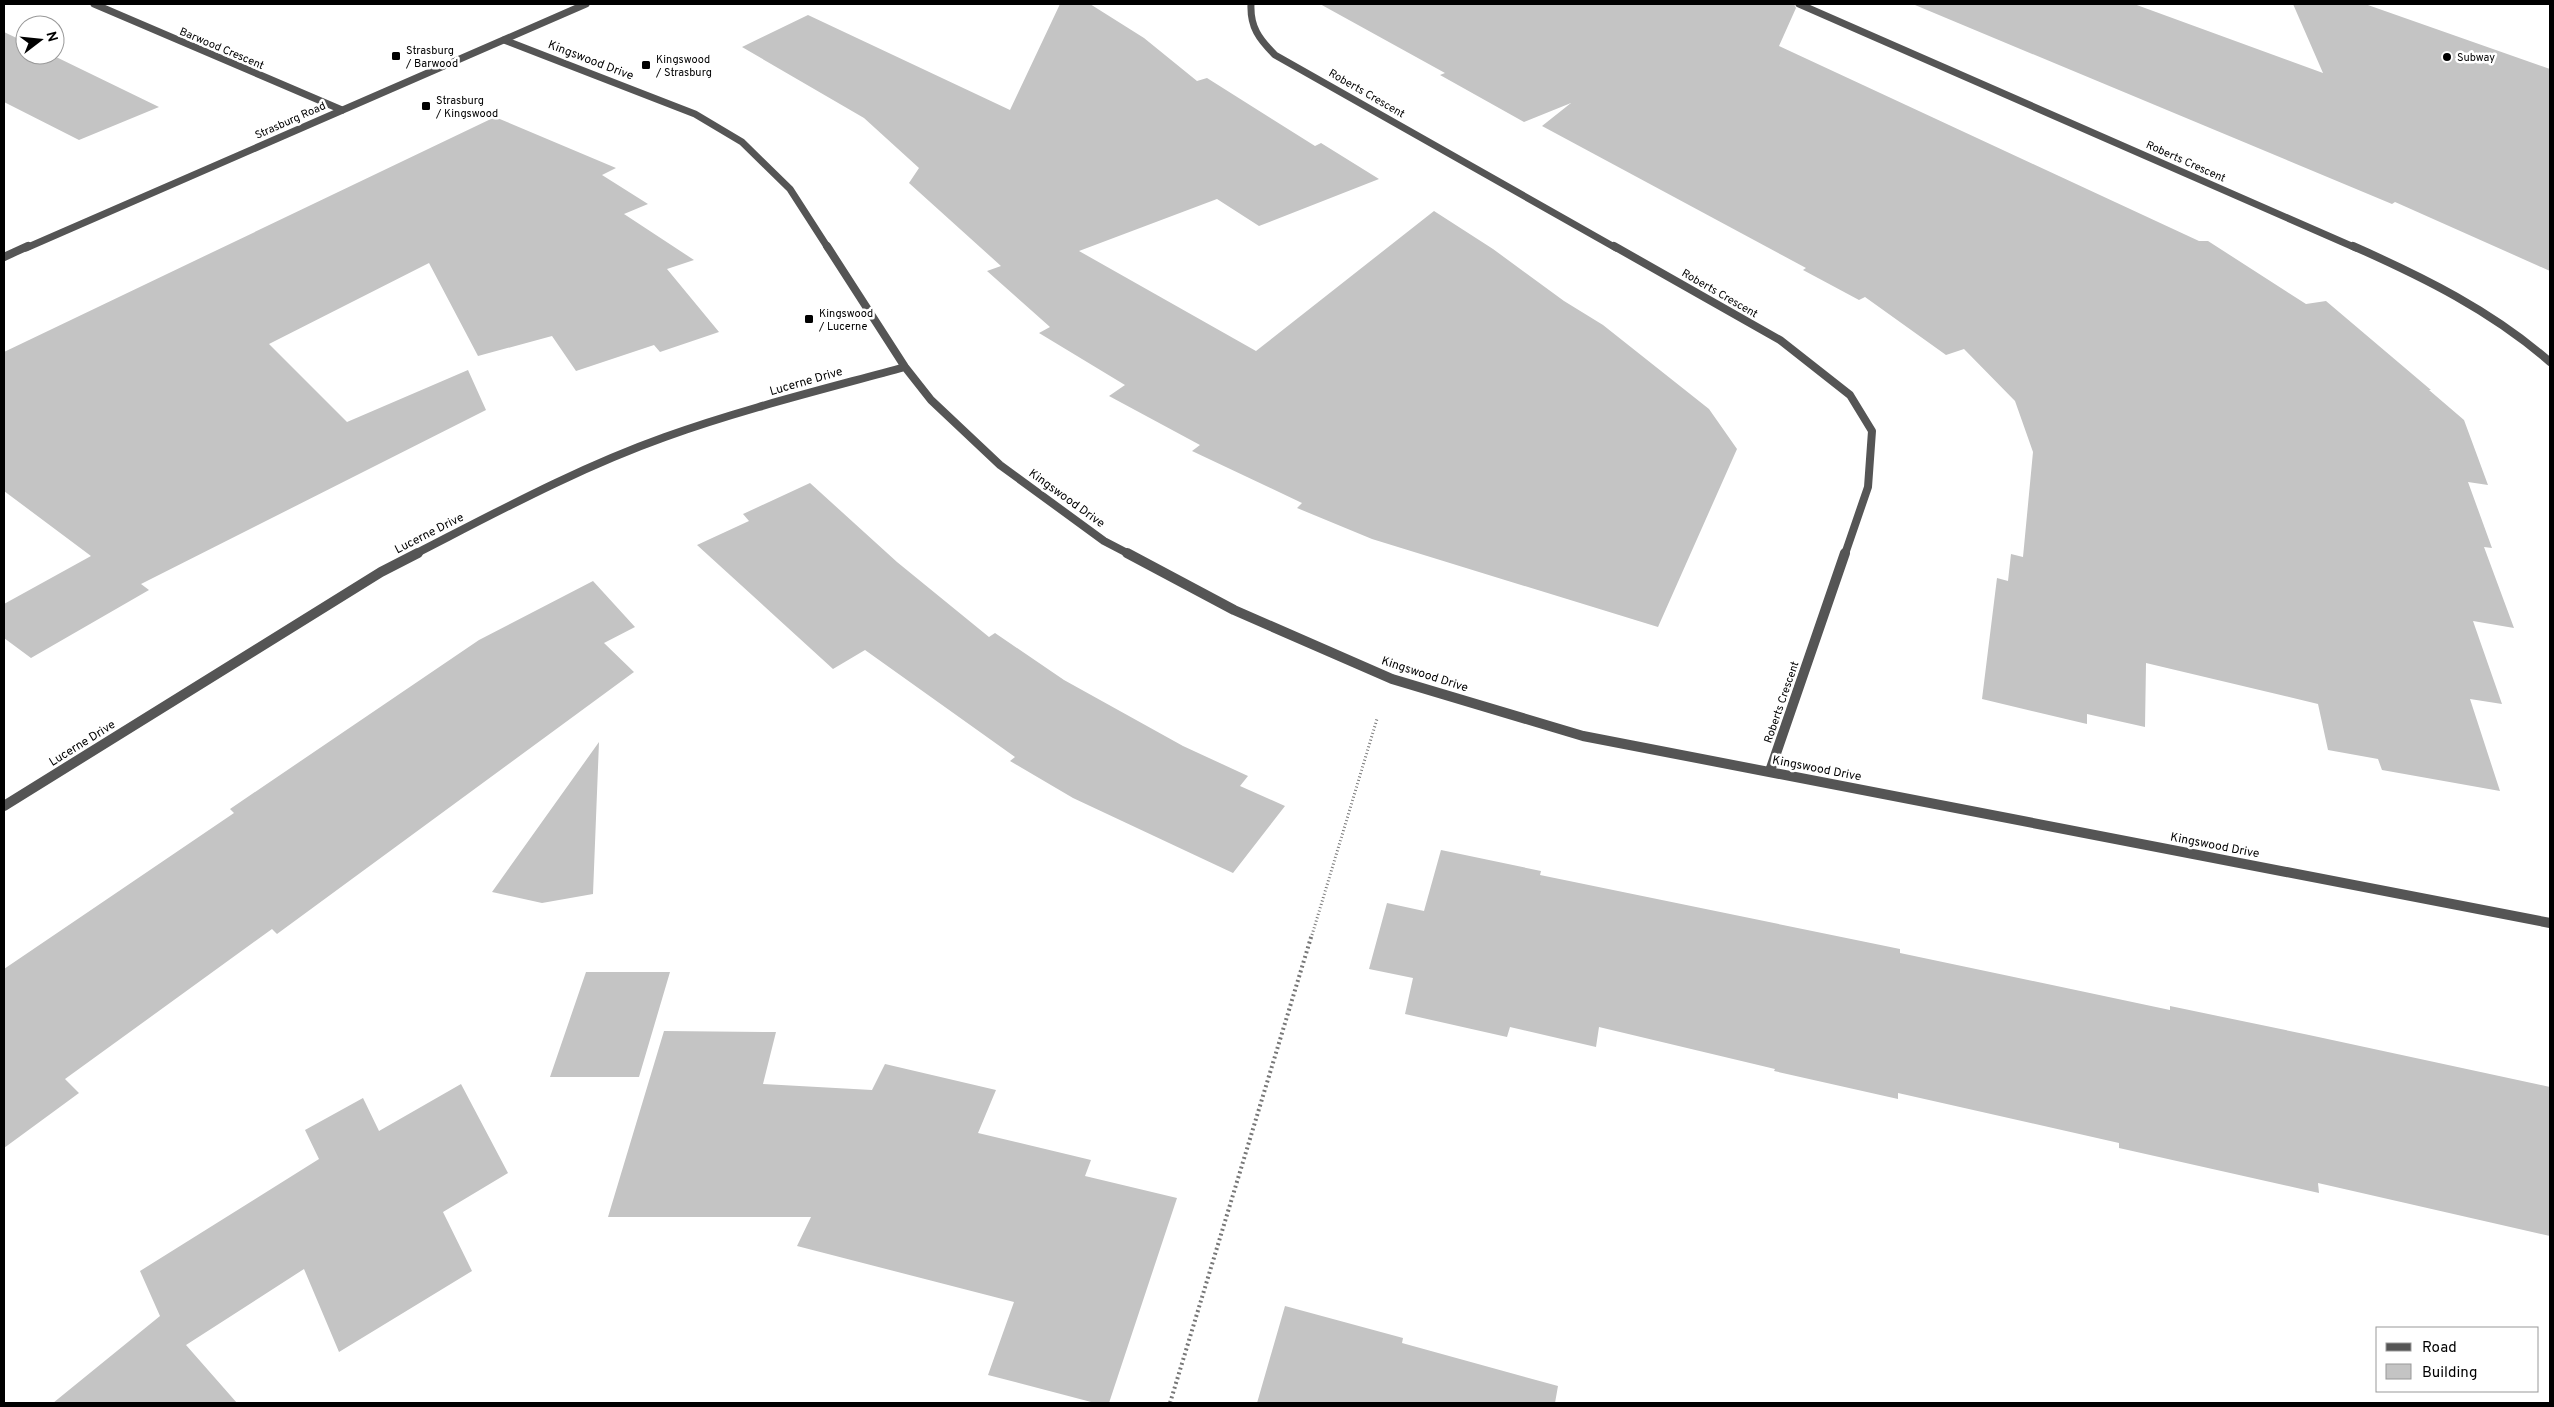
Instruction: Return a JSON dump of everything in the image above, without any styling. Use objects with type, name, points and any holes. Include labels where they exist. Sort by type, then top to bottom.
[{"type":"street","name":"Barwood Crescent","points":[[94,4],[342,110]]},
{"type":"street","name":"Strasburg Road","points":[[4,257],[586,4]]},
{"type":"street","name":"Roberts Crescent","points":[[1251,4],[1250,14],[1254,34],[1276,54],[1780,340],[1850,395],[1872,431],[1868,487],[1770,771]]},
{"type":"street","name":"Roberts Crescent","points":[[1799,4],[2384,260],[2463,299],[2531,343],[2550,362]]},
{"type":"street","name":"Kingswood Drive","points":[[504,40],[695,114],[742,142],[790,189],[905,367],[931,400],[1000,465],[1104,541],[1234,610],[1392,678],[1583,736],[2550,923]]},
{"type":"street","name":"Lucerne Drive","points":[[4,806],[381,572],[556,482],[664,437],[812,392],[905,367]]},
{"type":"path","points":[[1170,1403],[1372,735],[1392,678]]},
{"type":"building","points":[[1060,4],[1090,4],[1144,38],[1197,81],[1207,78],[1315,146],[1321,143],[1379,179],[1259,226],[1217,199],[1079,251],[1256,351],[1434,211],[1493,249],[1564,301],[1603,325],[1709,409],[1737,449],[1658,627],[1372,539],[1297,508],[1302,503],[1192,451],[1200,445],[1109,396],[1125,385],[1039,333],[1050,327],[987,271],[1001,266],[909,183],[919,168],[864,118],[742,47],[808,15],[1010,110]]},
{"type":"building","points":[[1320,4],[1794,4],[1796,8],[1779,46],[2199,241],[2208,241],[2306,304],[2326,301],[2464,420],[2488,485],[2468,482],[2492,548],[2484,547],[2514,628],[2473,621],[2502,704],[2470,699],[2500,791],[2382,770],[2378,759],[2328,750],[2318,704],[2146,663],[2145,727],[2087,714],[2087,724],[1982,699],[1997,578],[2008,581],[2011,554],[2023,557],[2033,452],[2015,401],[1964,349],[1946,355],[1865,297],[1859,300],[1803,270],[1806,268],[1542,126],[1571,103],[1524,122],[1440,75],[1445,73]]},
{"type":"building","points":[[2134,4],[2323,73],[2293,4],[2365,4],[2550,69],[2550,271],[2395,202],[2392,204],[1915,5]]},
{"type":"building","points":[[4,32],[15,37],[15,65],[65,65],[65,61],[159,107],[79,140],[4,102]]},
{"type":"building","points":[[495,117],[616,168],[602,175],[648,204],[624,214],[694,260],[667,269],[719,332],[660,352],[654,345],[576,371],[552,336],[478,356],[429,263],[269,344],[347,422],[468,370],[486,410],[141,584],[149,590],[31,658],[4,638],[4,604],[91,556],[4,491],[4,352]]},
{"type":"building","points":[[810,483],[897,562],[989,637],[995,633],[1064,680],[1183,746],[1248,776],[1240,786],[1285,806],[1233,873],[1073,798],[1010,761],[1015,757],[865,650],[833,669],[697,545],[749,521],[743,514]]},
{"type":"building","points":[[593,581],[635,627],[604,643],[634,672],[277,934],[272,929],[65,1079],[79,1093],[4,1148],[4,969],[234,813],[230,809],[479,640]]},
{"type":"building","points":[[599,742],[593,894],[542,903],[492,892]]},
{"type":"building","points":[[1441,850],[1541,871],[1540,875],[1900,949],[1900,953],[2170,1010],[2170,1006],[2550,1087],[2550,1236],[2318,1183],[2319,1193],[2119,1148],[2119,1143],[1898,1093],[1898,1099],[1774,1071],[1775,1069],[1599,1027],[1596,1047],[1510,1027],[1507,1037],[1405,1014],[1413,978],[1369,969],[1387,903],[1424,911]]},
{"type":"building","points":[[586,972],[670,972],[639,1077],[550,1077]]},
{"type":"building","points":[[664,1031],[776,1032],[763,1084],[872,1090],[885,1064],[996,1090],[978,1133],[1091,1160],[1085,1176],[1177,1198],[1109,1403],[1095,1403],[988,1375],[1014,1302],[797,1246],[811,1217],[608,1217]]},
{"type":"building","points":[[461,1084],[508,1173],[443,1212],[472,1271],[339,1352],[304,1269],[186,1345],[237,1403],[53,1403],[160,1316],[140,1271],[319,1159],[305,1130],[363,1098],[379,1131]]},
{"type":"building","points":[[1285,1306],[1403,1338],[1402,1343],[1558,1386],[1555,1403],[1257,1403]]},
{"type":"place","name":"Strasburg / Barwood","points":[[396,56]]},
{"type":"place","name":"Subway","points":[[2447,57]]},
{"type":"place","name":"Kingswood / Strasburg","points":[[646,65]]},
{"type":"place","name":"Strasburg / Kingswood","points":[[426,106]]},
{"type":"place","name":"Kingswood / Lucerne","points":[[809,319]]}]
